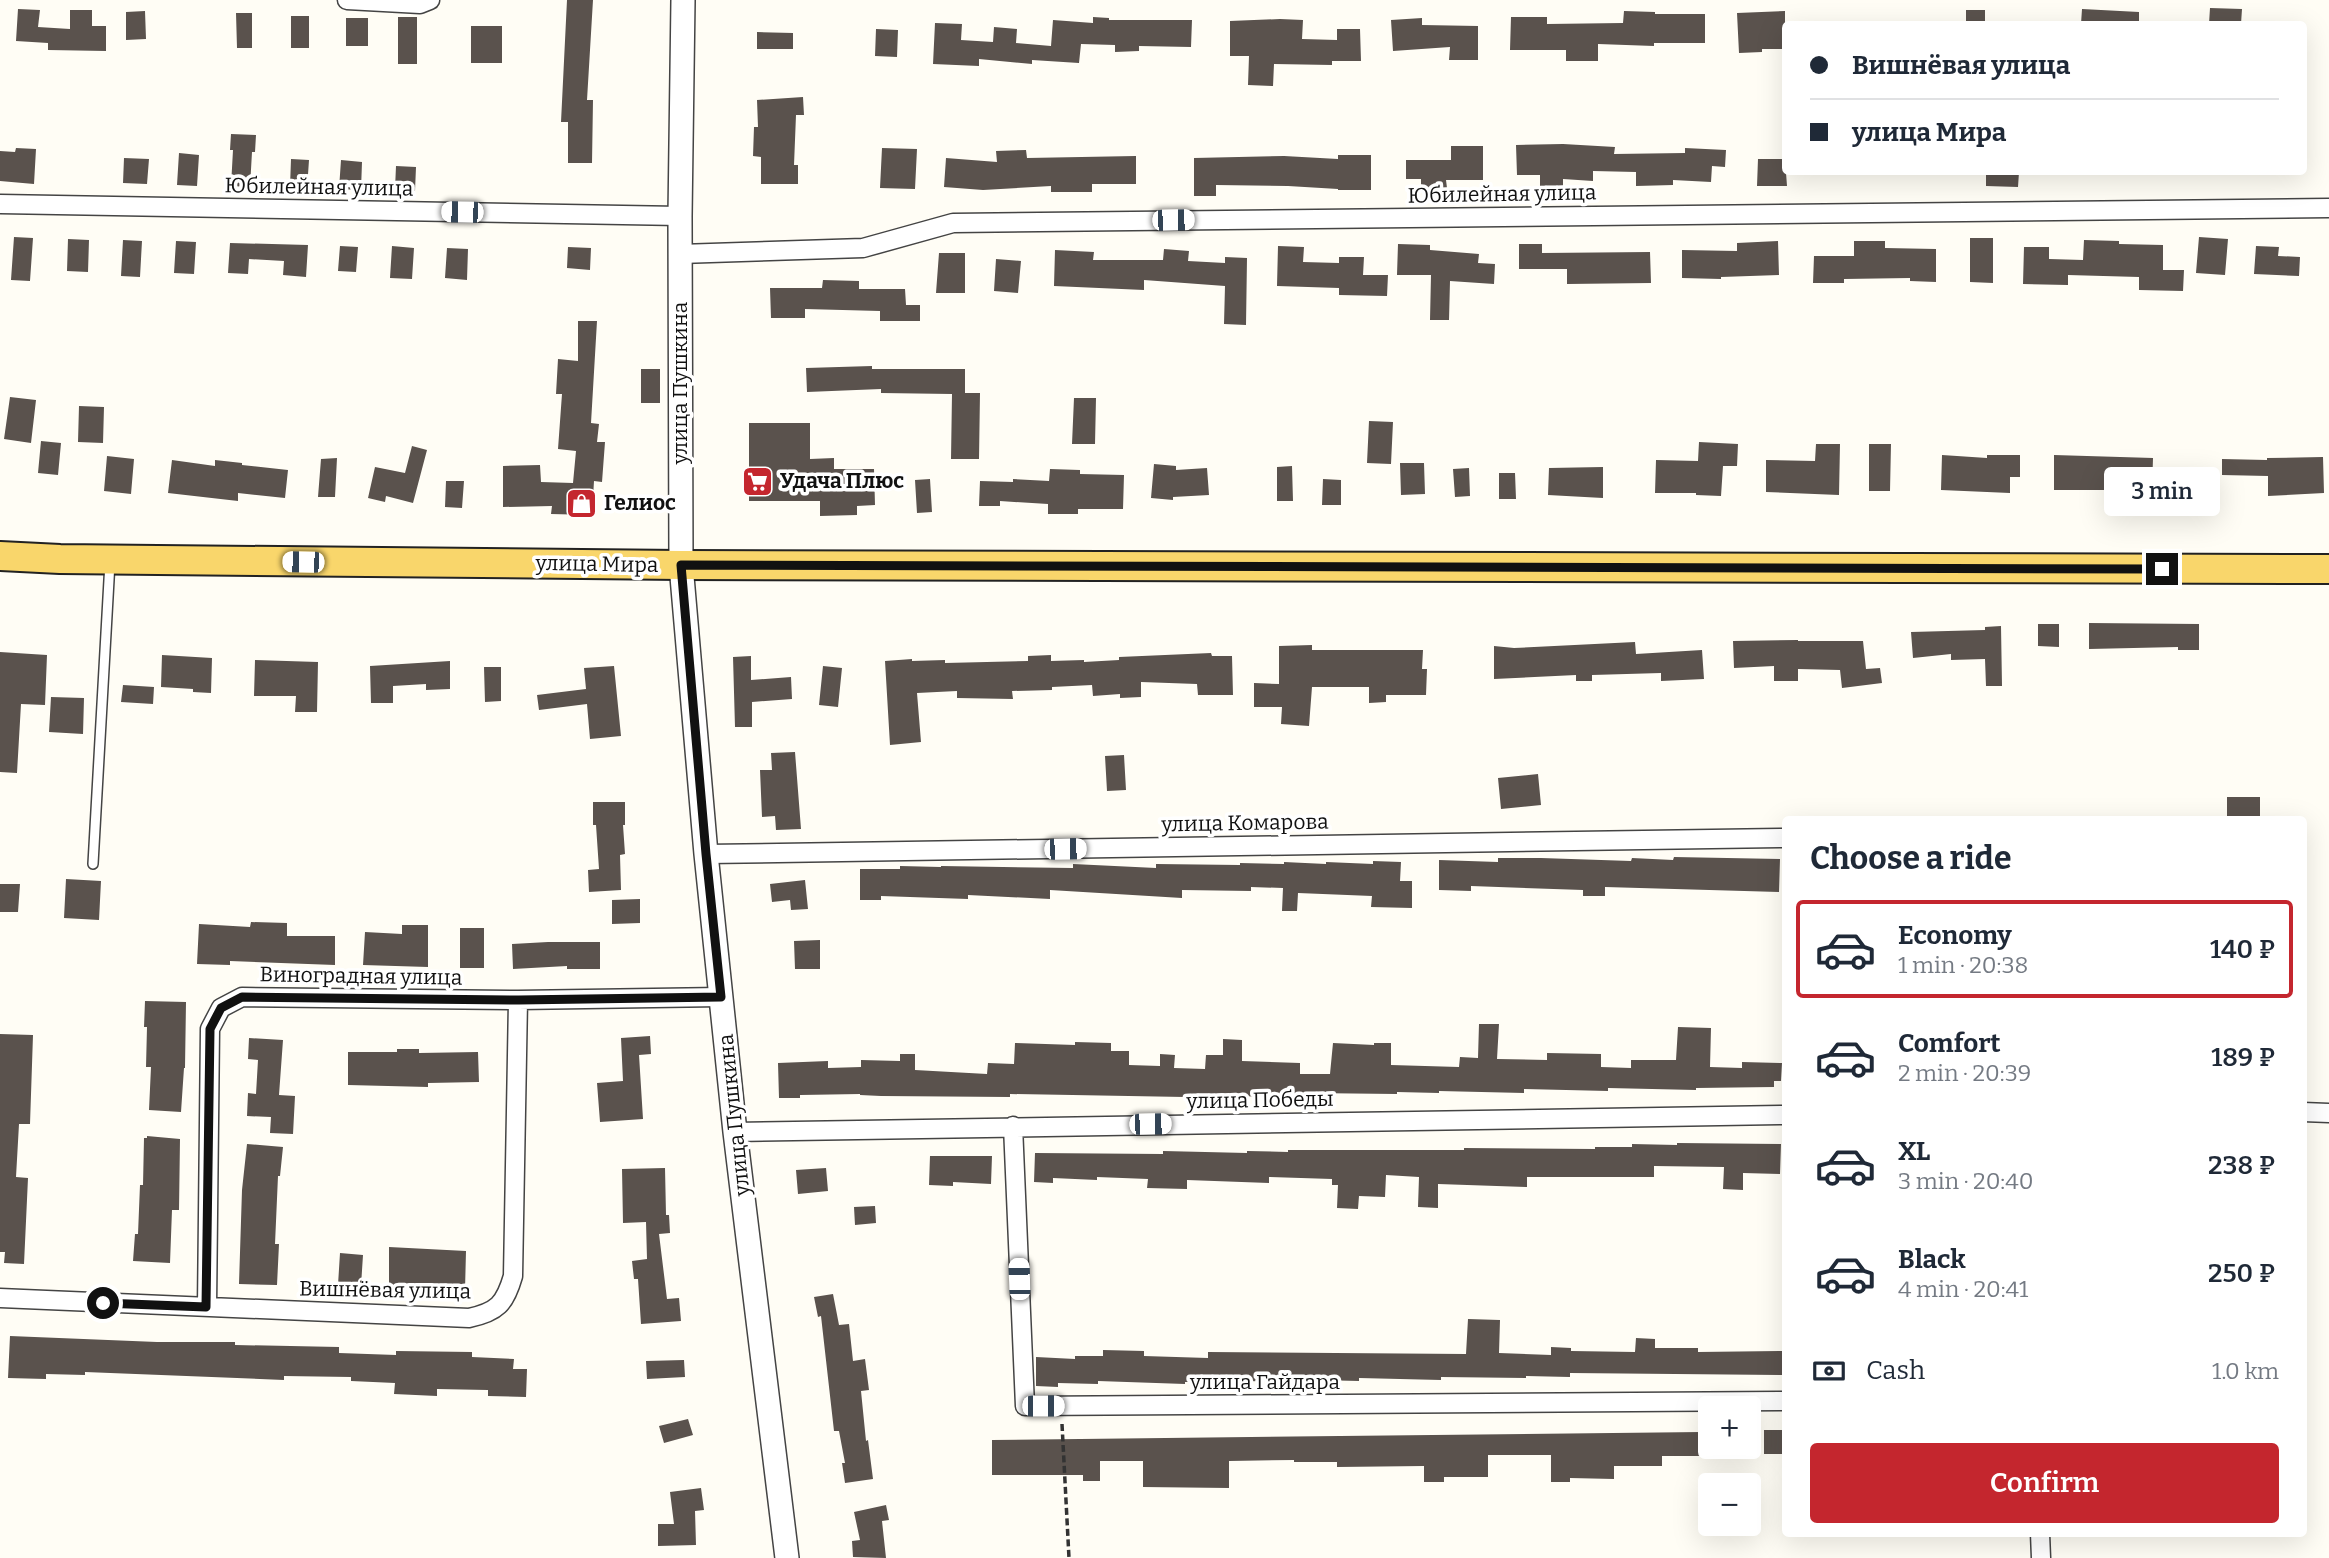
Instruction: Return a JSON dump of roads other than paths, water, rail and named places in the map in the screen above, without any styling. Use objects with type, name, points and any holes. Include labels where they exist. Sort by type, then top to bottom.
[{"type":"main road","name":"улица Мира","points":[[0,556],[110,560],[681,565],[2329,569]]},
{"type":"street","points":[[347,0],[419,4],[430,0]]},
{"type":"street","name":"улица Пушкина","points":[[683,0],[680,216],[681,565],[706,854],[735,1132],[787,1558]]},
{"type":"street","name":"Юбилейная улица","points":[[0,204],[680,216]]},
{"type":"street","name":"Юбилейная улица","points":[[680,254],[863,248],[953,223],[2329,208]]},
{"type":"street","name":"улица Комарова","points":[[706,854],[1782,838]]},
{"type":"street","name":"Виноградная улица","points":[[206,1307],[210,1029],[221,1008],[242,997],[519,1000],[721,997]]},
{"type":"street","name":"Вишнёвая улица","points":[[0,1298],[469,1318],[489,1313],[507,1297],[513,1276],[519,1000]]},
{"type":"street","points":[[2307,1112],[2329,1113]]},
{"type":"street","name":"улица Победы","points":[[735,1132],[1782,1115]]},
{"type":"street","name":"улица Гайдара","points":[[1013,1126],[1025,1406],[1782,1401]]},
{"type":"street","points":[[2040,1537],[2041,1558]]},
{"type":"lane","points":[[93,864],[110,560]]},
{"type":"place","name":"Удача Плюс","points":[[757,481]]},
{"type":"place","name":"Гелиос","points":[[581,503]]}]
